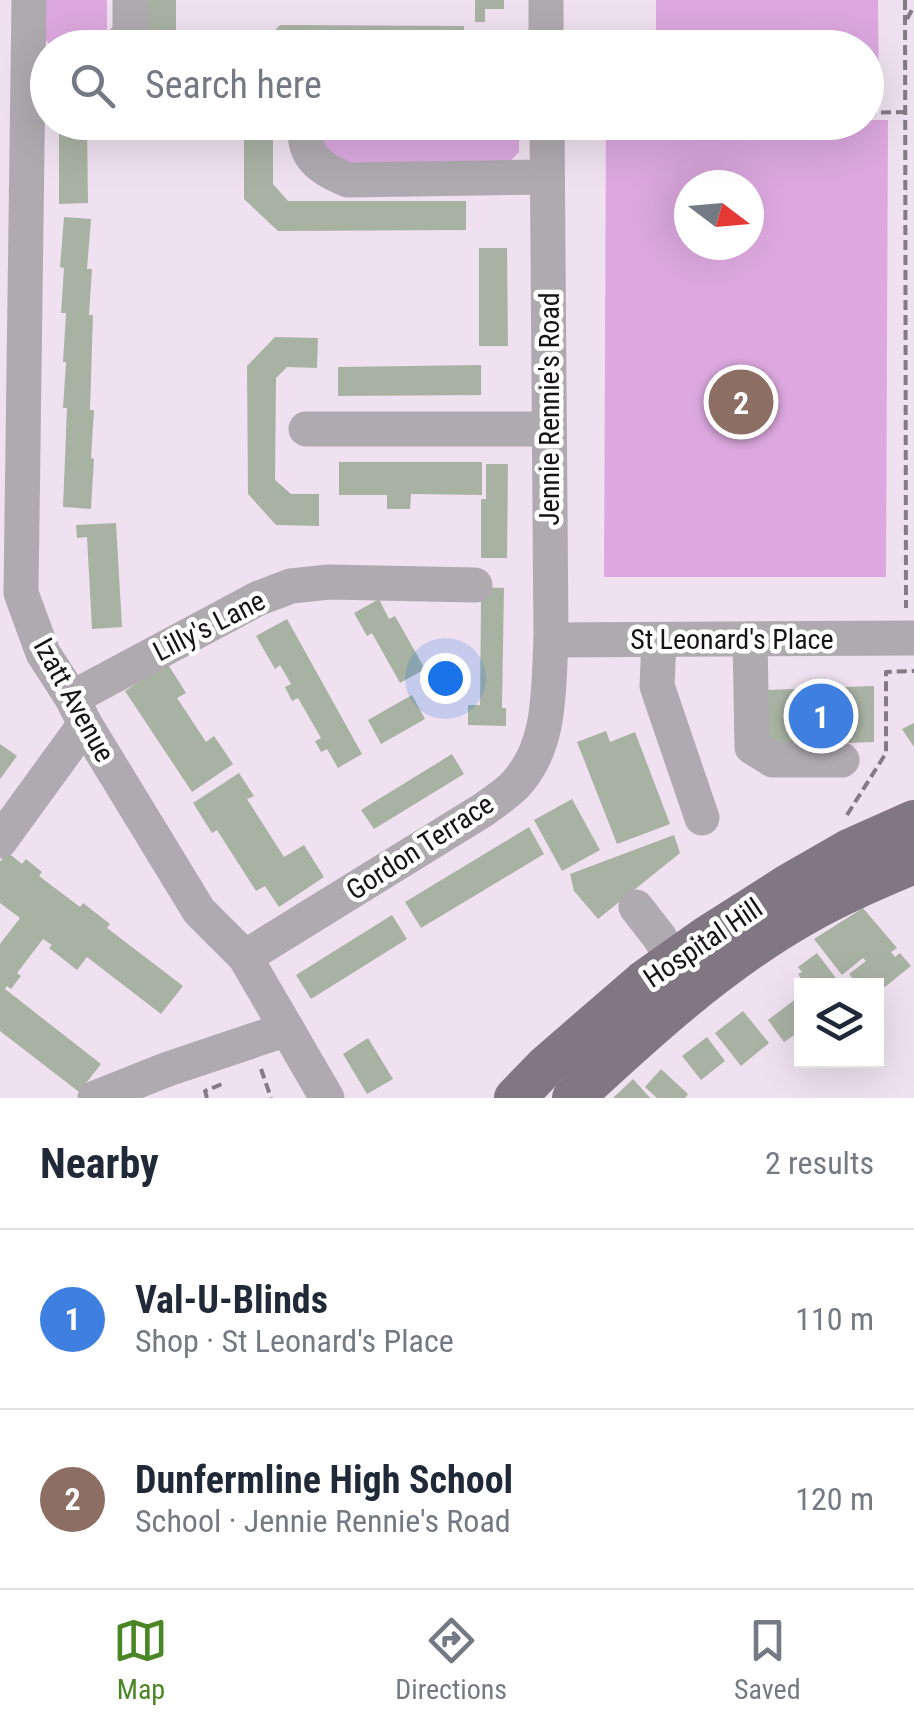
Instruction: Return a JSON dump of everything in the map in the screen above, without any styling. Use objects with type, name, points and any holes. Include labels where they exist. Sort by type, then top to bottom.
[{"type":"main road","name":"Hospital Hill","points":[[514,1098],[643,982],[708,936],[849,850],[914,821]]},
{"type":"main road","name":"Hospital Hill","points":[[573,1098],[725,967],[800,917],[861,884],[911,866]]},
{"type":"street","name":"Izatt Avenue","points":[[30,0],[34,30]]},
{"type":"street","points":[[130,0],[130,30]]},
{"type":"street","points":[[546,0],[546,30]]},
{"type":"street","name":"Izatt Avenue","points":[[34,140],[11,594],[42,653],[199,911],[246,956],[327,1098]]},
{"type":"street","points":[[306,140],[310,156],[328,172],[348,180],[547,177]]},
{"type":"street","name":"Jennie Rennie's Road","points":[[546,140],[550,640]]},
{"type":"street","points":[[306,429],[549,429]]},
{"type":"street","name":"Lilly's Lane","points":[[78,711],[259,598],[291,586],[328,582],[475,586]]},
{"type":"street","name":"St Leonard's Place","points":[[550,640],[910,638]]},
{"type":"street","points":[[750,639],[752,748],[773,760],[842,760]]},
{"type":"street","name":"Gordon Terrace","points":[[246,956],[484,810],[515,784],[540,749],[547,713],[550,640]]},
{"type":"street","points":[[659,640],[657,686],[702,818]]},
{"type":"street","points":[[0,841],[78,711]]},
{"type":"street","points":[[636,906],[673,961]]},
{"type":"street","points":[[94,1098],[156,1056],[288,1029]]},
{"type":"path","points":[[906,0],[910,638]]},
{"type":"path","points":[[904,23],[914,6]]},
{"type":"path","points":[[884,113],[905,112]]},
{"type":"path","points":[[261,1069],[271,1098]]},
{"type":"shaded area","points":[[43,0],[107,0],[107,30],[43,30]]},
{"type":"shaded area","points":[[656,0],[878,0],[878,30],[656,30]]},
{"type":"shaded area","points":[[884,120],[888,120],[886,577],[604,577],[606,140],[884,140]]},
{"type":"shaded area","points":[[321,140],[519,140],[519,152],[503,169],[334,171]]},
{"type":"building","points":[[146,0],[176,0],[176,30],[147,30]]},
{"type":"building","points":[[475,0],[504,0],[504,9],[485,9],[485,22],[475,22]]},
{"type":"building","points":[[280,25],[464,26],[464,30],[275,30]]},
{"type":"building","points":[[59,140],[87,140],[88,203],[59,204]]},
{"type":"building","points":[[244,140],[273,140],[273,184],[288,201],[466,201],[466,230],[278,231],[244,199]]},
{"type":"building","points":[[64,217],[91,219],[87,269],[92,269],[89,315],[93,315],[91,509],[63,507],[66,313],[61,313],[64,268],[60,267]]},
{"type":"building","points":[[479,248],[507,248],[508,346],[479,346]]},
{"type":"building","points":[[275,337],[318,338],[317,368],[287,367],[276,378],[275,480],[291,494],[319,494],[319,526],[276,525],[248,494],[247,366]]},
{"type":"building","points":[[481,365],[481,395],[338,396],[338,367]]},
{"type":"building","points":[[339,462],[482,462],[482,495],[411,494],[410,509],[387,509],[387,495],[339,495]]},
{"type":"building","points":[[486,464],[508,464],[507,558],[481,558],[481,499],[486,499]]},
{"type":"building","points":[[116,523],[122,627],[92,629],[87,537],[77,538],[76,525]]},
{"type":"building","points":[[475,587],[504,588],[502,708],[506,708],[506,726],[468,725],[468,705],[480,705],[481,602],[475,602]]},
{"type":"building","points":[[379,599],[389,619],[395,616],[425,669],[400,683],[372,633],[367,636],[354,613]]},
{"type":"building","points":[[287,619],[362,754],[338,768],[327,749],[321,752],[315,741],[321,738],[298,698],[292,701],[285,687],[291,684],[280,665],[275,669],[256,636]]},
{"type":"building","points":[[167,663],[186,693],[177,698],[206,742],[214,736],[233,764],[192,792],[125,691]]},
{"type":"building","points":[[874,686],[874,742],[768,746],[766,690]]},
{"type":"building","points":[[412,695],[425,719],[381,744],[368,720]]},
{"type":"building","points":[[914,723],[914,747],[902,729]]},
{"type":"building","points":[[606,731],[610,742],[635,732],[670,824],[617,844],[577,742]]},
{"type":"building","points":[[0,744],[17,756],[0,779]]},
{"type":"building","points":[[452,754],[464,774],[374,829],[361,810]]},
{"type":"building","points":[[239,773],[254,796],[247,799],[284,857],[304,845],[324,877],[279,907],[265,886],[256,891],[217,830],[212,833],[193,803]]},
{"type":"building","points":[[572,799],[600,850],[562,871],[534,820]]},
{"type":"building","points":[[529,827],[544,854],[421,928],[405,902]]},
{"type":"building","points":[[674,835],[680,853],[598,919],[574,891],[570,874]]},
{"type":"building","points":[[7,852],[22,864],[26,859],[42,872],[39,876],[80,907],[83,903],[110,924],[107,928],[183,986],[161,1014],[87,957],[77,970],[43,939],[17,973],[21,976],[11,989],[5,989],[101,1064],[79,1092],[0,1031],[0,944],[20,918],[0,903],[0,862]]},
{"type":"building","points":[[863,908],[897,948],[891,952],[895,957],[900,953],[911,966],[884,988],[884,978],[852,978],[849,974],[866,961],[863,958],[842,975],[814,939]]},
{"type":"building","points":[[392,915],[407,939],[311,999],[296,975]]},
{"type":"building","points":[[817,953],[836,978],[801,978],[798,967]]},
{"type":"building","points":[[794,1000],[794,1035],[784,1042],[768,1020]]},
{"type":"building","points":[[743,1011],[769,1043],[741,1066],[715,1033]]},
{"type":"building","points":[[707,1037],[725,1061],[701,1080],[682,1056]]},
{"type":"building","points":[[368,1038],[393,1079],[367,1094],[343,1054]]},
{"type":"building","points":[[661,1069],[688,1094],[685,1098],[657,1098],[645,1087]]},
{"type":"building","points":[[633,1079],[650,1098],[613,1098]]},
{"type":"place","name":"Dunfermline High School","points":[[741,402]]},
{"type":"place","name":"Val-U-Blinds","points":[[821,716]]}]
